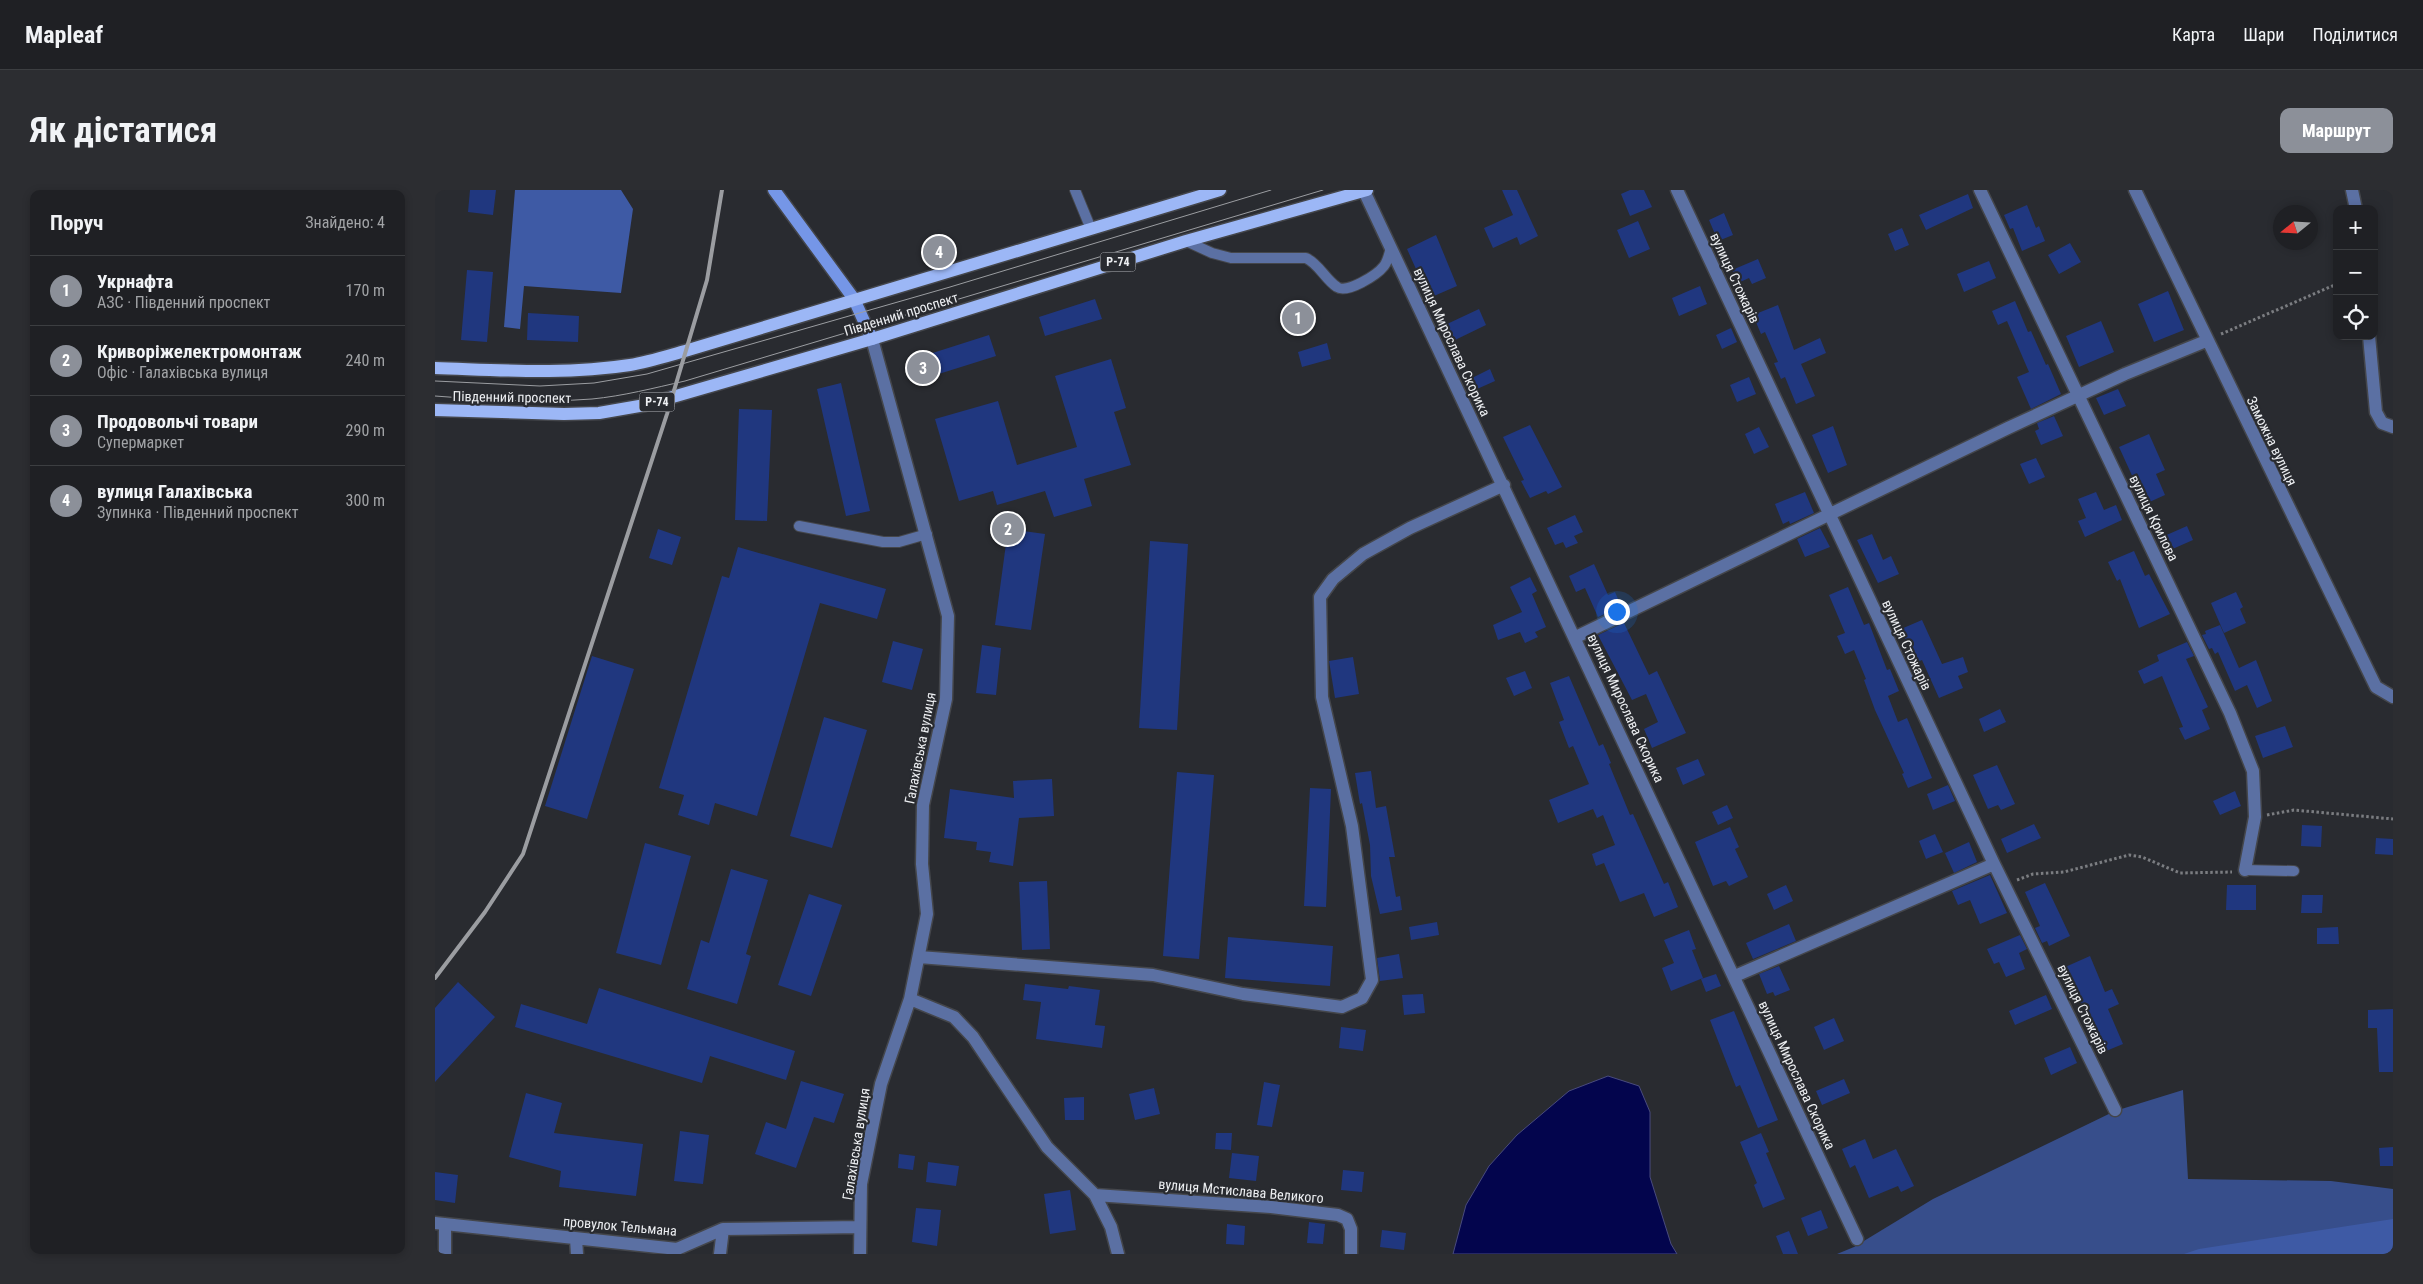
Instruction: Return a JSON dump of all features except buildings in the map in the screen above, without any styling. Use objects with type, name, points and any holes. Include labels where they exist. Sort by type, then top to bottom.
[{"type":"main road","points":[[773,190],[855,299],[871,339]]},
{"type":"main road","name":"Південний проспект","points":[[435,368],[531,372],[631,365],[685,351],[1220,190]]},
{"type":"main road","name":"Південний проспект","points":[[435,410],[564,414],[621,410],[645,405],[871,339],[1186,241],[1366,190]]},
{"type":"street","name":"вулиця Мирослава Скорика","points":[[1366,190],[1391,248],[1576,637],[1857,1239]]},
{"type":"street","name":"вулиця Стожарів","points":[[1677,190],[1994,864],[2115,1110]]},
{"type":"street","name":"вулиця Крилова","points":[[1981,190],[2231,713],[2253,772],[2255,817],[2245,870]]},
{"type":"street","name":"Заможна вулиця","points":[[2135,190],[2206,341],[2376,687],[2393,697]]},
{"type":"street","points":[[2352,190],[2355,205]]},
{"type":"street","name":"Галахівська вулиця","points":[[860,1254],[861,1184],[881,1084],[910,999],[927,914],[922,864],[923,805],[946,699],[948,616],[927,534],[871,339]]},
{"type":"street","points":[[2369,340],[2376,412],[2382,424],[2393,427]]},
{"type":"street","points":[[1576,637],[2008,428],[2125,374],[2206,341]]},
{"type":"street","points":[[919,957],[1153,975],[1243,994],[1342,1007],[1362,998],[1372,980],[1351,826],[1323,696],[1321,597],[1333,579],[1363,554],[1410,528],[1504,485]]},
{"type":"street","points":[[1735,976],[1994,864]]},
{"type":"street","points":[[910,999],[954,1018],[973,1037],[1047,1146],[1095,1196],[1111,1227],[1118,1254]]},
{"type":"street","name":"вулиця Мстислава Великого","points":[[1095,1196],[1271,1207],[1338,1214],[1347,1219],[1351,1229],[1351,1254]]},
{"type":"street","points":[[440,1224],[445,1254]]},
{"type":"street","name":"провулок Тельмана","points":[[440,1224],[677,1249],[723,1229],[859,1227]]},
{"type":"street","points":[[720,1254],[723,1229]]},
{"type":"street","points":[[576,1239],[577,1254]]},
{"type":"lane","points":[[1075,190],[1091,229]]},
{"type":"lane","points":[[1186,241],[1212,253],[1231,258],[1306,258],[1312,261],[1336,286],[1344,289],[1361,282],[1381,269],[1389,256],[1391,248]]},
{"type":"lane","points":[[799,526],[883,542],[899,542],[927,534]]},
{"type":"lane","points":[[2245,870],[2294,871]]},
{"type":"path","points":[[2206,341],[2333,286]]},
{"type":"path","points":[[2255,817],[2294,810],[2393,819]]},
{"type":"path","points":[[2005,885],[2033,874],[2064,872],[2129,855],[2142,857],[2180,872],[2223,873],[2245,870]]},
{"type":"shaded area","points":[[515,190],[621,190],[633,209],[621,293],[524,286],[520,329],[504,327]]},
{"type":"shaded area","points":[[1608,1076],[1639,1086],[1650,1112],[1650,1177],[1671,1244],[1677,1254],[1453,1254],[1466,1205],[1489,1166],[1517,1135],[1569,1091]]},
{"type":"shaded area","points":[[2183,1090],[2188,1179],[2331,1181],[2393,1189],[2393,1254],[1837,1254],[1854,1247],[1933,1199],[2115,1111]]},
{"type":"shaded area","points":[[2393,1219],[2393,1254],[2184,1254],[2199,1249]]},
{"type":"tram line","points":[[435,381],[540,386],[594,383],[647,374],[950,287],[1271,190]]},
{"type":"tram line","points":[[435,396],[552,401],[592,399],[627,394],[685,381],[1323,190]]},
{"type":"railway","points":[[435,978],[485,912],[523,854],[667,414],[707,280],[722,190]]},
{"type":"place","name":"вулиця Галахівська","points":[[939,252]]},
{"type":"place","name":"Укрнафта","points":[[1298,318]]},
{"type":"place","name":"Продовольчі товари","points":[[923,368]]},
{"type":"place","name":"Криворіжелектромонтаж","points":[[1008,529]]}]
